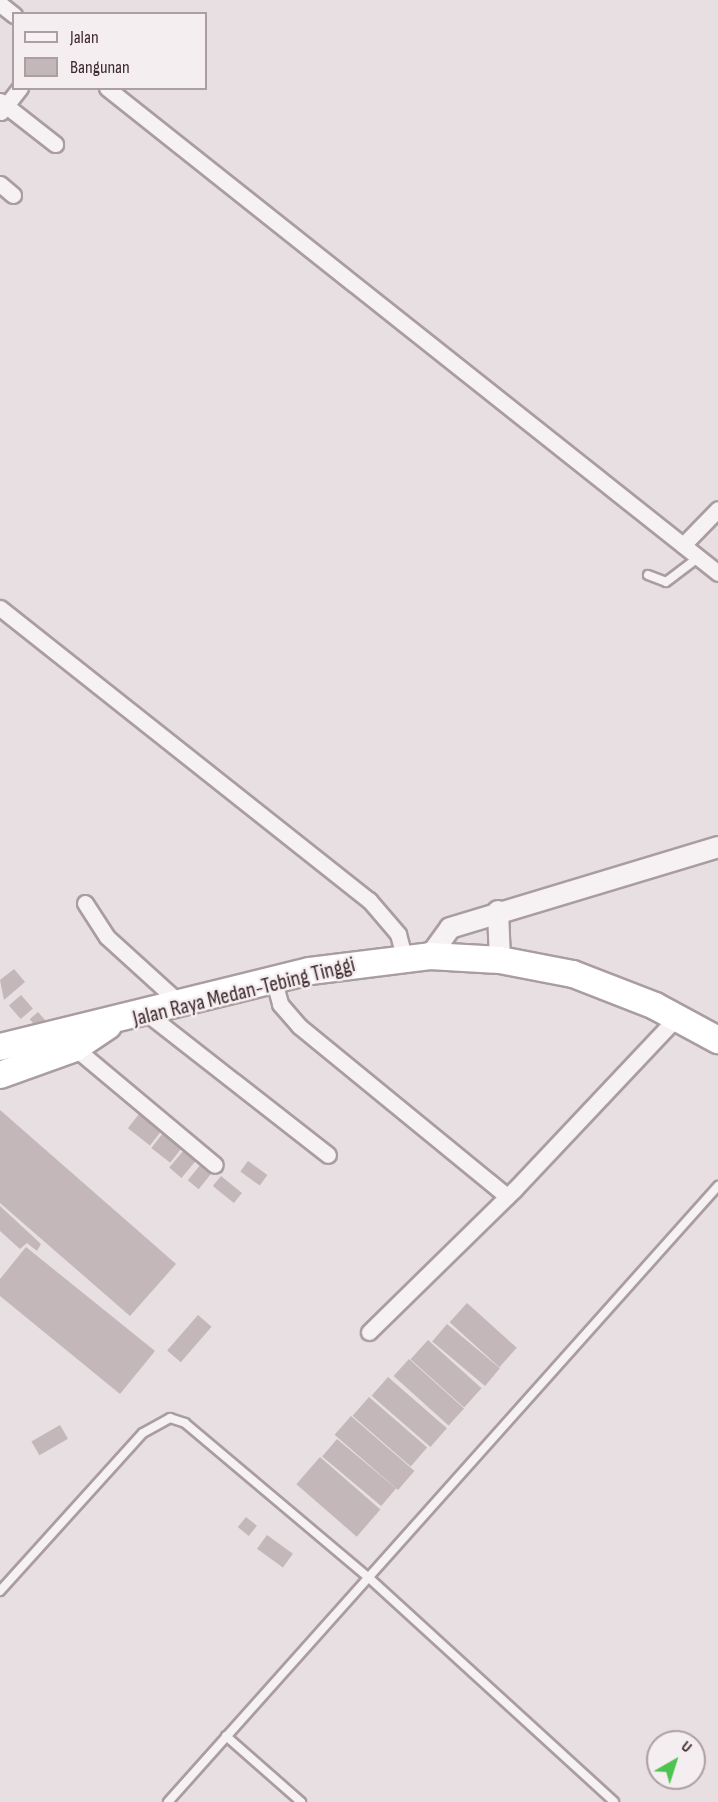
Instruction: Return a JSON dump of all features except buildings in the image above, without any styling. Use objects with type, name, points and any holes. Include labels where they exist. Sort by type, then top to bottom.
[{"type":"highway","name":"Jalan Raya Medan-Tebing Tinggi","points":[[0,1047],[41,1034],[149,1015],[274,981],[404,957],[430,956],[500,960],[573,974],[677,1017],[718,1040]]},
{"type":"highway","name":"Jalan Raya Medan-Tebing Tinggi","points":[[0,1075],[75,1048],[113,1023]]},
{"type":"street","points":[[18,90],[2,107],[55,144]]},
{"type":"street","points":[[109,90],[718,573]]},
{"type":"street","points":[[0,184],[13,195]]},
{"type":"street","points":[[683,545],[718,508]]},
{"type":"street","points":[[0,608],[369,900],[398,934],[404,957]]},
{"type":"street","points":[[430,956],[450,928],[498,911],[718,847]]},
{"type":"street","points":[[85,903],[107,937],[183,1006]]},
{"type":"street","points":[[498,911],[500,960]]},
{"type":"street","points":[[274,981],[280,1004],[299,1026],[507,1196]]},
{"type":"street","points":[[149,1015],[328,1155]]},
{"type":"street","points":[[369,1332],[507,1196],[677,1017]]},
{"type":"street","points":[[75,1048],[215,1165]]},
{"type":"lane","points":[[648,575],[666,582],[699,557]]},
{"type":"lane","points":[[168,1802],[718,1186]]},
{"type":"lane","points":[[0,1591],[143,1433],[170,1418],[184,1423],[368,1577],[614,1802]]},
{"type":"lane","points":[[226,1736],[301,1802]]}]
